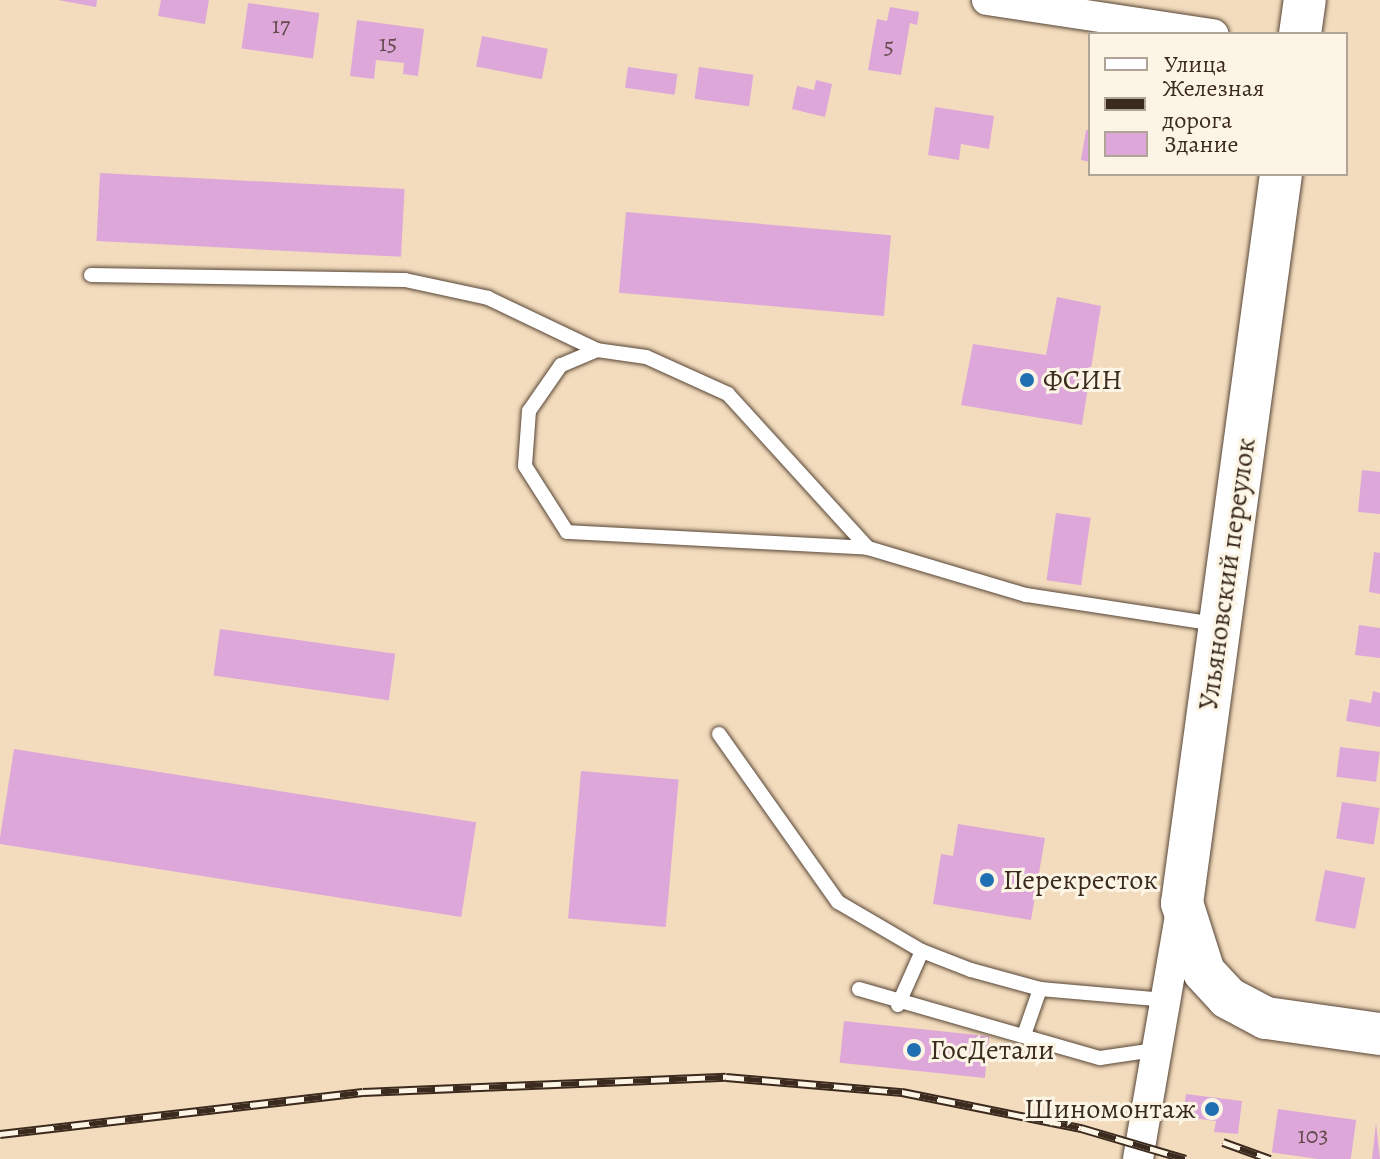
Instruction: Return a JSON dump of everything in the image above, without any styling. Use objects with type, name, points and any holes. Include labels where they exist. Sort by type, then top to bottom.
[{"type":"main road","points":[[1300,32],[1305,0]]},
{"type":"main road","name":"Ульяновский переулок","points":[[1281,176],[1182,903],[1204,972],[1228,998],[1266,1018],[1380,1034]]},
{"type":"street","points":[[987,0],[1052,4],[1202,32]]},
{"type":"street","points":[[1138,1159],[1182,903]]},
{"type":"lane","points":[[91,275],[405,280],[488,298],[597,350],[646,357],[728,394],[868,548]]},
{"type":"lane","points":[[597,350],[561,365],[529,411],[525,466],[567,532],[868,548],[1026,595],[1220,625]]},
{"type":"lane","points":[[719,734],[838,902],[922,951],[1040,989],[1165,1000]]},
{"type":"lane","points":[[898,1005],[922,951]]},
{"type":"lane","points":[[859,989],[898,1005],[1024,1035],[1100,1058],[1155,1050]]},
{"type":"lane","points":[[1024,1035],[1040,989]]},
{"type":"building","points":[[58,0],[97,0],[96,7]]},
{"type":"building","points":[[161,0],[209,0],[205,24],[158,16]]},
{"type":"building","points":[[248,3],[319,13],[313,59],[242,49]]},
{"type":"building","points":[[890,7],[919,12],[917,25],[910,23],[901,75],[868,70],[877,19],[887,21]]},
{"type":"building","points":[[357,20],[424,29],[418,76],[403,74],[404,63],[376,60],[374,79],[350,76]]},
{"type":"building","points":[[482,36],[548,49],[542,79],[476,66]]},
{"type":"building","points":[[628,67],[678,74],[675,95],[625,88]]},
{"type":"building","points":[[699,67],[753,75],[749,106],[695,99]]},
{"type":"building","points":[[816,80],[832,84],[825,117],[792,109],[797,86],[814,90]]},
{"type":"building","points":[[935,107],[994,116],[989,149],[961,144],[959,160],[928,155]]},
{"type":"building","points":[[1086,130],[1088,130],[1088,162],[1081,160]]},
{"type":"building","points":[[100,173],[405,189],[401,257],[96,241]]},
{"type":"building","points":[[626,212],[891,235],[884,316],[619,293]]},
{"type":"building","name":"ФСИН","points":[[1057,297],[1101,306],[1082,425],[961,405],[973,344],[1046,355]]},
{"type":"building","points":[[1362,470],[1380,472],[1380,514],[1358,512]]},
{"type":"building","points":[[1056,513],[1091,518],[1081,585],[1047,580]]},
{"type":"building","points":[[1374,552],[1380,553],[1380,594],[1369,592]]},
{"type":"building","points":[[1359,625],[1380,628],[1380,658],[1355,655]]},
{"type":"building","points":[[220,629],[395,654],[389,700],[213,676]]},
{"type":"building","points":[[1373,691],[1380,693],[1380,727],[1346,721],[1350,699],[1371,703]]},
{"type":"building","points":[[1340,747],[1380,752],[1376,782],[1336,777]]},
{"type":"building","points":[[14,749],[476,822],[461,917],[0,844]]},
{"type":"building","points":[[581,771],[679,780],[666,927],[568,918]]},
{"type":"building","points":[[1342,802],[1380,808],[1374,844],[1336,839]]},
{"type":"building","name":"Перекресток","points":[[958,824],[1045,838],[1031,920],[933,904],[941,854],[953,856]]},
{"type":"building","points":[[1325,870],[1365,878],[1355,929],[1315,921]]},
{"type":"building","name":"ГосДетали","points":[[844,1021],[989,1036],[985,1078],[840,1063]]},
{"type":"building","name":"Шиномонтаж","points":[[1186,1094],[1242,1101],[1238,1134],[1214,1132],[1216,1121],[1183,1117]]},
{"type":"building","points":[[1278,1109],[1356,1120],[1351,1159],[1318,1159],[1272,1153]]},
{"type":"building","points":[[1376,1123],[1380,1159],[1372,1159]]},
{"type":"railway","points":[[0,1134],[363,1092],[726,1077],[902,1092],[1081,1128],[1186,1159]]},
{"type":"railway","points":[[1223,1142],[1270,1159]]},
{"type":"place","name":"ФСИН","points":[[1027,380]]},
{"type":"place","name":"Перекресток","points":[[987,880]]},
{"type":"place","name":"ГосДетали","points":[[914,1050]]},
{"type":"place","name":"Шиномонтаж","points":[[1212,1109]]}]
